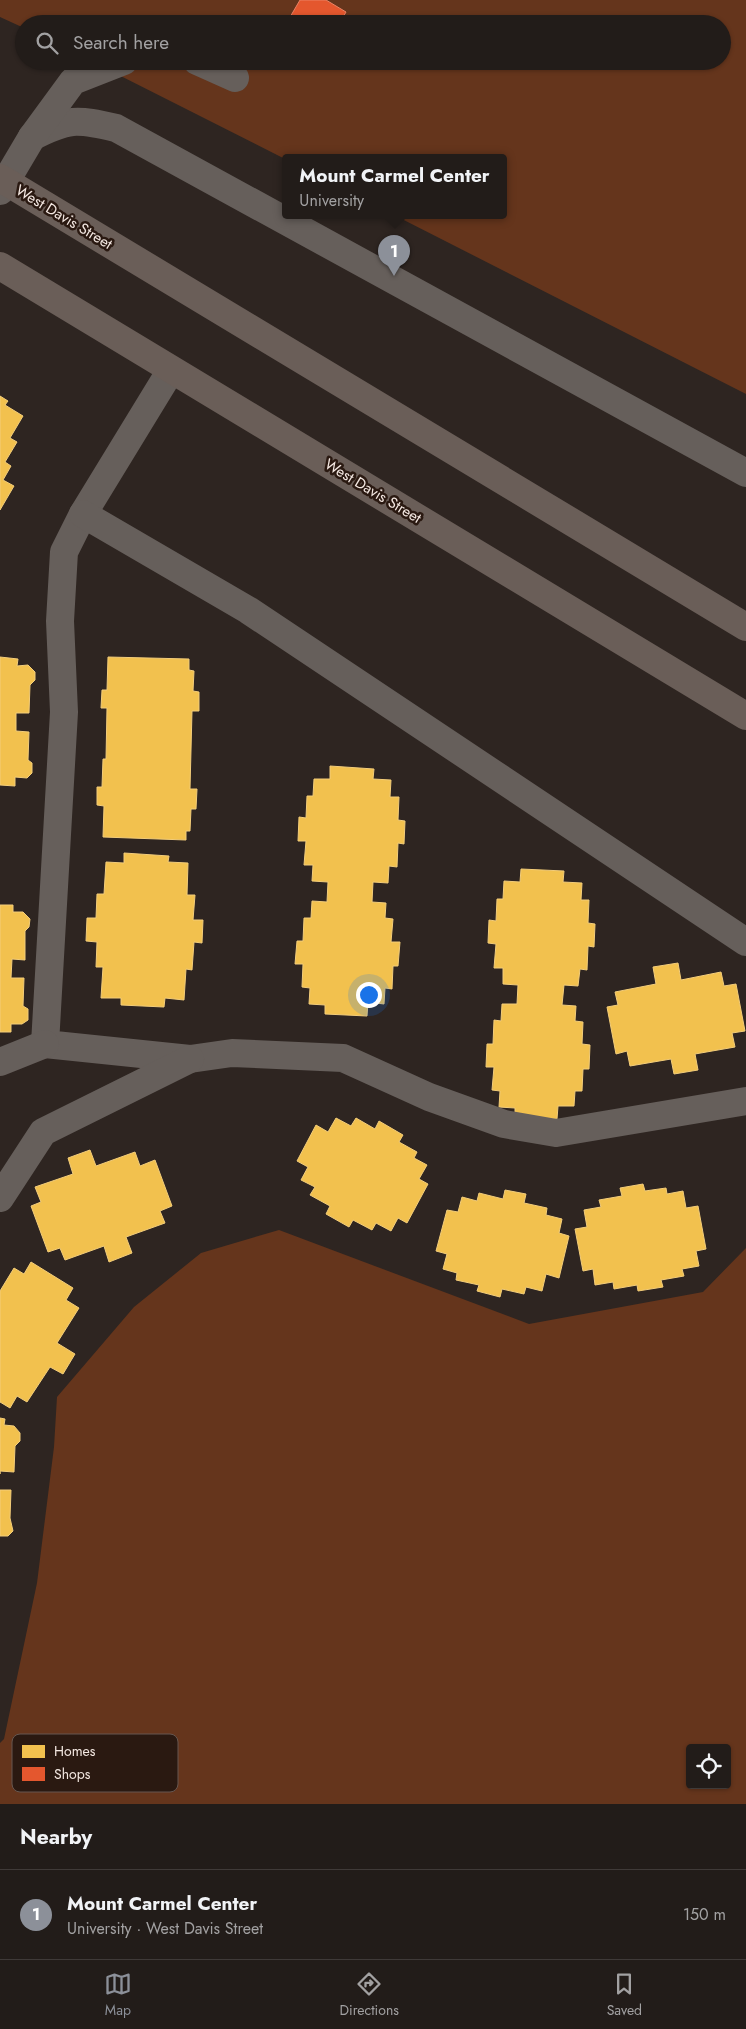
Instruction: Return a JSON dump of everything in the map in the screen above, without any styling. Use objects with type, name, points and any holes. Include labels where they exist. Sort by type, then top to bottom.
[{"type":"main road","name":"West Davis Street","points":[[2,183],[746,628]]},
{"type":"main road","name":"West Davis Street","points":[[0,266],[746,716]]},
{"type":"lane","points":[[2,183],[32,137],[73,81],[101,70]]},
{"type":"lane","points":[[217,70],[235,78]]},
{"type":"lane","points":[[32,137],[54,125],[83,120],[116,128],[282,219]]},
{"type":"lane","points":[[282,219],[746,473]]},
{"type":"lane","points":[[45,1044],[64,712],[60,621],[64,552],[83,514],[171,370]]},
{"type":"lane","points":[[83,514],[248,610],[746,942]]},
{"type":"lane","points":[[0,1062],[45,1044],[190,1059],[232,1053],[343,1058],[429,1097],[504,1124],[556,1133],[746,1101]]},
{"type":"lane","points":[[0,1198],[43,1132],[190,1059]]},
{"type":"shaded area","points":[[0,0],[746,0],[746,394],[402,219],[507,219],[507,154],[282,154],[282,157],[109,70],[731,70],[731,15],[15,15],[15,24],[0,17]]},
{"type":"shaded area","points":[[279,1230],[529,1324],[703,1292],[746,1248],[746,1804],[0,1804],[0,1743],[4,1739],[37,1583],[54,1447],[57,1397],[134,1307],[201,1253]]},
{"type":"building: Homes","points":[[0,396],[8,401],[5,405],[23,416],[10,438],[17,442],[5,462],[11,466],[3,480],[14,486],[0,510]]},
{"type":"building: Homes","points":[[0,657],[18,659],[17,666],[28,665],[35,672],[35,680],[30,685],[29,713],[16,713],[16,731],[29,732],[28,760],[32,763],[32,773],[27,778],[15,777],[15,786],[0,785]]},
{"type":"building: Homes","points":[[108,657],[189,659],[189,670],[194,671],[193,691],[199,692],[199,711],[192,711],[190,789],[197,789],[196,809],[191,809],[190,831],[186,831],[186,840],[103,837],[104,806],[97,805],[97,787],[102,787],[103,759],[106,759],[107,708],[101,708],[102,690],[107,690]]},
{"type":"building: Homes","points":[[330,766],[374,769],[373,779],[391,780],[390,797],[399,797],[398,820],[405,821],[404,844],[398,843],[397,867],[389,866],[388,883],[373,882],[372,902],[386,903],[385,918],[393,919],[391,942],[400,942],[398,966],[393,966],[392,989],[385,988],[384,1004],[368,1002],[367,1016],[325,1014],[325,1005],[309,1004],[310,988],[302,987],[303,964],[295,964],[297,941],[303,941],[304,918],[311,918],[312,901],[327,902],[328,882],[312,881],[313,865],[304,865],[306,841],[298,841],[299,817],[306,818],[307,796],[313,796],[314,779],[330,779]]},
{"type":"building: Homes","points":[[124,853],[169,856],[168,862],[188,863],[187,895],[195,895],[193,920],[203,920],[202,943],[194,942],[192,970],[186,969],[184,1000],[165,998],[164,1007],[121,1005],[121,998],[101,998],[103,967],[96,967],[97,942],[86,941],[87,918],[96,918],[97,894],[104,894],[106,862],[124,863]]},
{"type":"building: Homes","points":[[521,869],[564,871],[563,882],[582,883],[581,900],[589,900],[588,923],[595,924],[594,947],[588,946],[587,970],[580,969],[578,986],[564,985],[562,1005],[576,1006],[575,1021],[583,1022],[582,1044],[590,1045],[589,1069],[583,1069],[582,1091],[575,1091],[574,1106],[558,1106],[557,1119],[515,1116],[515,1108],[499,1107],[500,1091],[492,1090],[494,1067],[486,1067],[487,1044],[493,1044],[494,1020],[501,1021],[502,1004],[517,1004],[518,985],[503,984],[503,968],[494,968],[496,944],[488,943],[489,920],[496,921],[497,899],[503,899],[504,881],[520,882]]},
{"type":"building: Homes","points":[[0,905],[13,905],[13,912],[23,912],[30,919],[29,927],[25,931],[25,960],[12,959],[11,978],[24,978],[23,1006],[28,1009],[28,1020],[22,1024],[11,1024],[11,1032],[0,1032]]},
{"type":"building: Homes","points":[[678,963],[681,980],[721,972],[724,986],[736,984],[745,1031],[732,1033],[735,1047],[695,1054],[698,1070],[674,1074],[671,1059],[630,1066],[627,1051],[616,1054],[607,1007],[618,1005],[615,992],[656,984],[653,967]]},
{"type":"building: Homes","points":[[336,1118],[351,1126],[356,1118],[375,1129],[379,1121],[403,1135],[399,1142],[417,1152],[414,1158],[427,1165],[419,1179],[428,1184],[407,1223],[398,1218],[391,1231],[376,1223],[372,1230],[353,1220],[349,1227],[326,1214],[330,1206],[310,1195],[315,1187],[301,1180],[308,1167],[297,1161],[316,1125],[328,1132]]},
{"type":"building: Homes","points":[[90,1150],[96,1166],[135,1152],[140,1166],[155,1160],[172,1206],[160,1211],[165,1223],[126,1237],[132,1253],[109,1262],[104,1246],[65,1260],[60,1248],[48,1252],[31,1206],[41,1202],[35,1187],[73,1174],[68,1158]]},
{"type":"building: Homes","points":[[643,1184],[645,1191],[666,1188],[667,1194],[683,1191],[686,1208],[698,1206],[706,1249],[696,1251],[699,1266],[682,1269],[684,1276],[661,1280],[663,1287],[638,1291],[637,1285],[614,1289],[613,1282],[595,1285],[593,1269],[583,1271],[575,1229],[587,1227],[584,1210],[601,1207],[599,1200],[622,1196],[620,1188]]},
{"type":"building: Homes","points":[[505,1190],[526,1194],[524,1203],[547,1208],[546,1215],[562,1219],[559,1233],[569,1236],[559,1278],[546,1274],[542,1291],[526,1287],[524,1294],[502,1289],[500,1297],[477,1291],[479,1285],[456,1280],[457,1273],[443,1269],[447,1254],[436,1251],[447,1210],[458,1212],[462,1197],[477,1201],[479,1193],[503,1199]]},
{"type":"building: Homes","points":[[31,1262],[73,1288],[66,1300],[79,1308],[57,1343],[75,1354],[63,1374],[50,1367],[27,1402],[17,1396],[10,1408],[0,1402],[0,1291],[14,1268],[24,1274]]},
{"type":"building: Homes","points":[[0,1418],[5,1419],[4,1425],[14,1426],[20,1433],[20,1441],[15,1446],[14,1472],[0,1471]]},
{"type":"building: Homes","points":[[0,1490],[11,1490],[10,1518],[13,1531],[8,1536],[0,1536]]},
{"type":"building: Shops","points":[[300,0],[326,0],[346,12],[344,15],[291,15]]},
{"type":"place","name":"Mount Carmel Center","points":[[394,276]]}]
